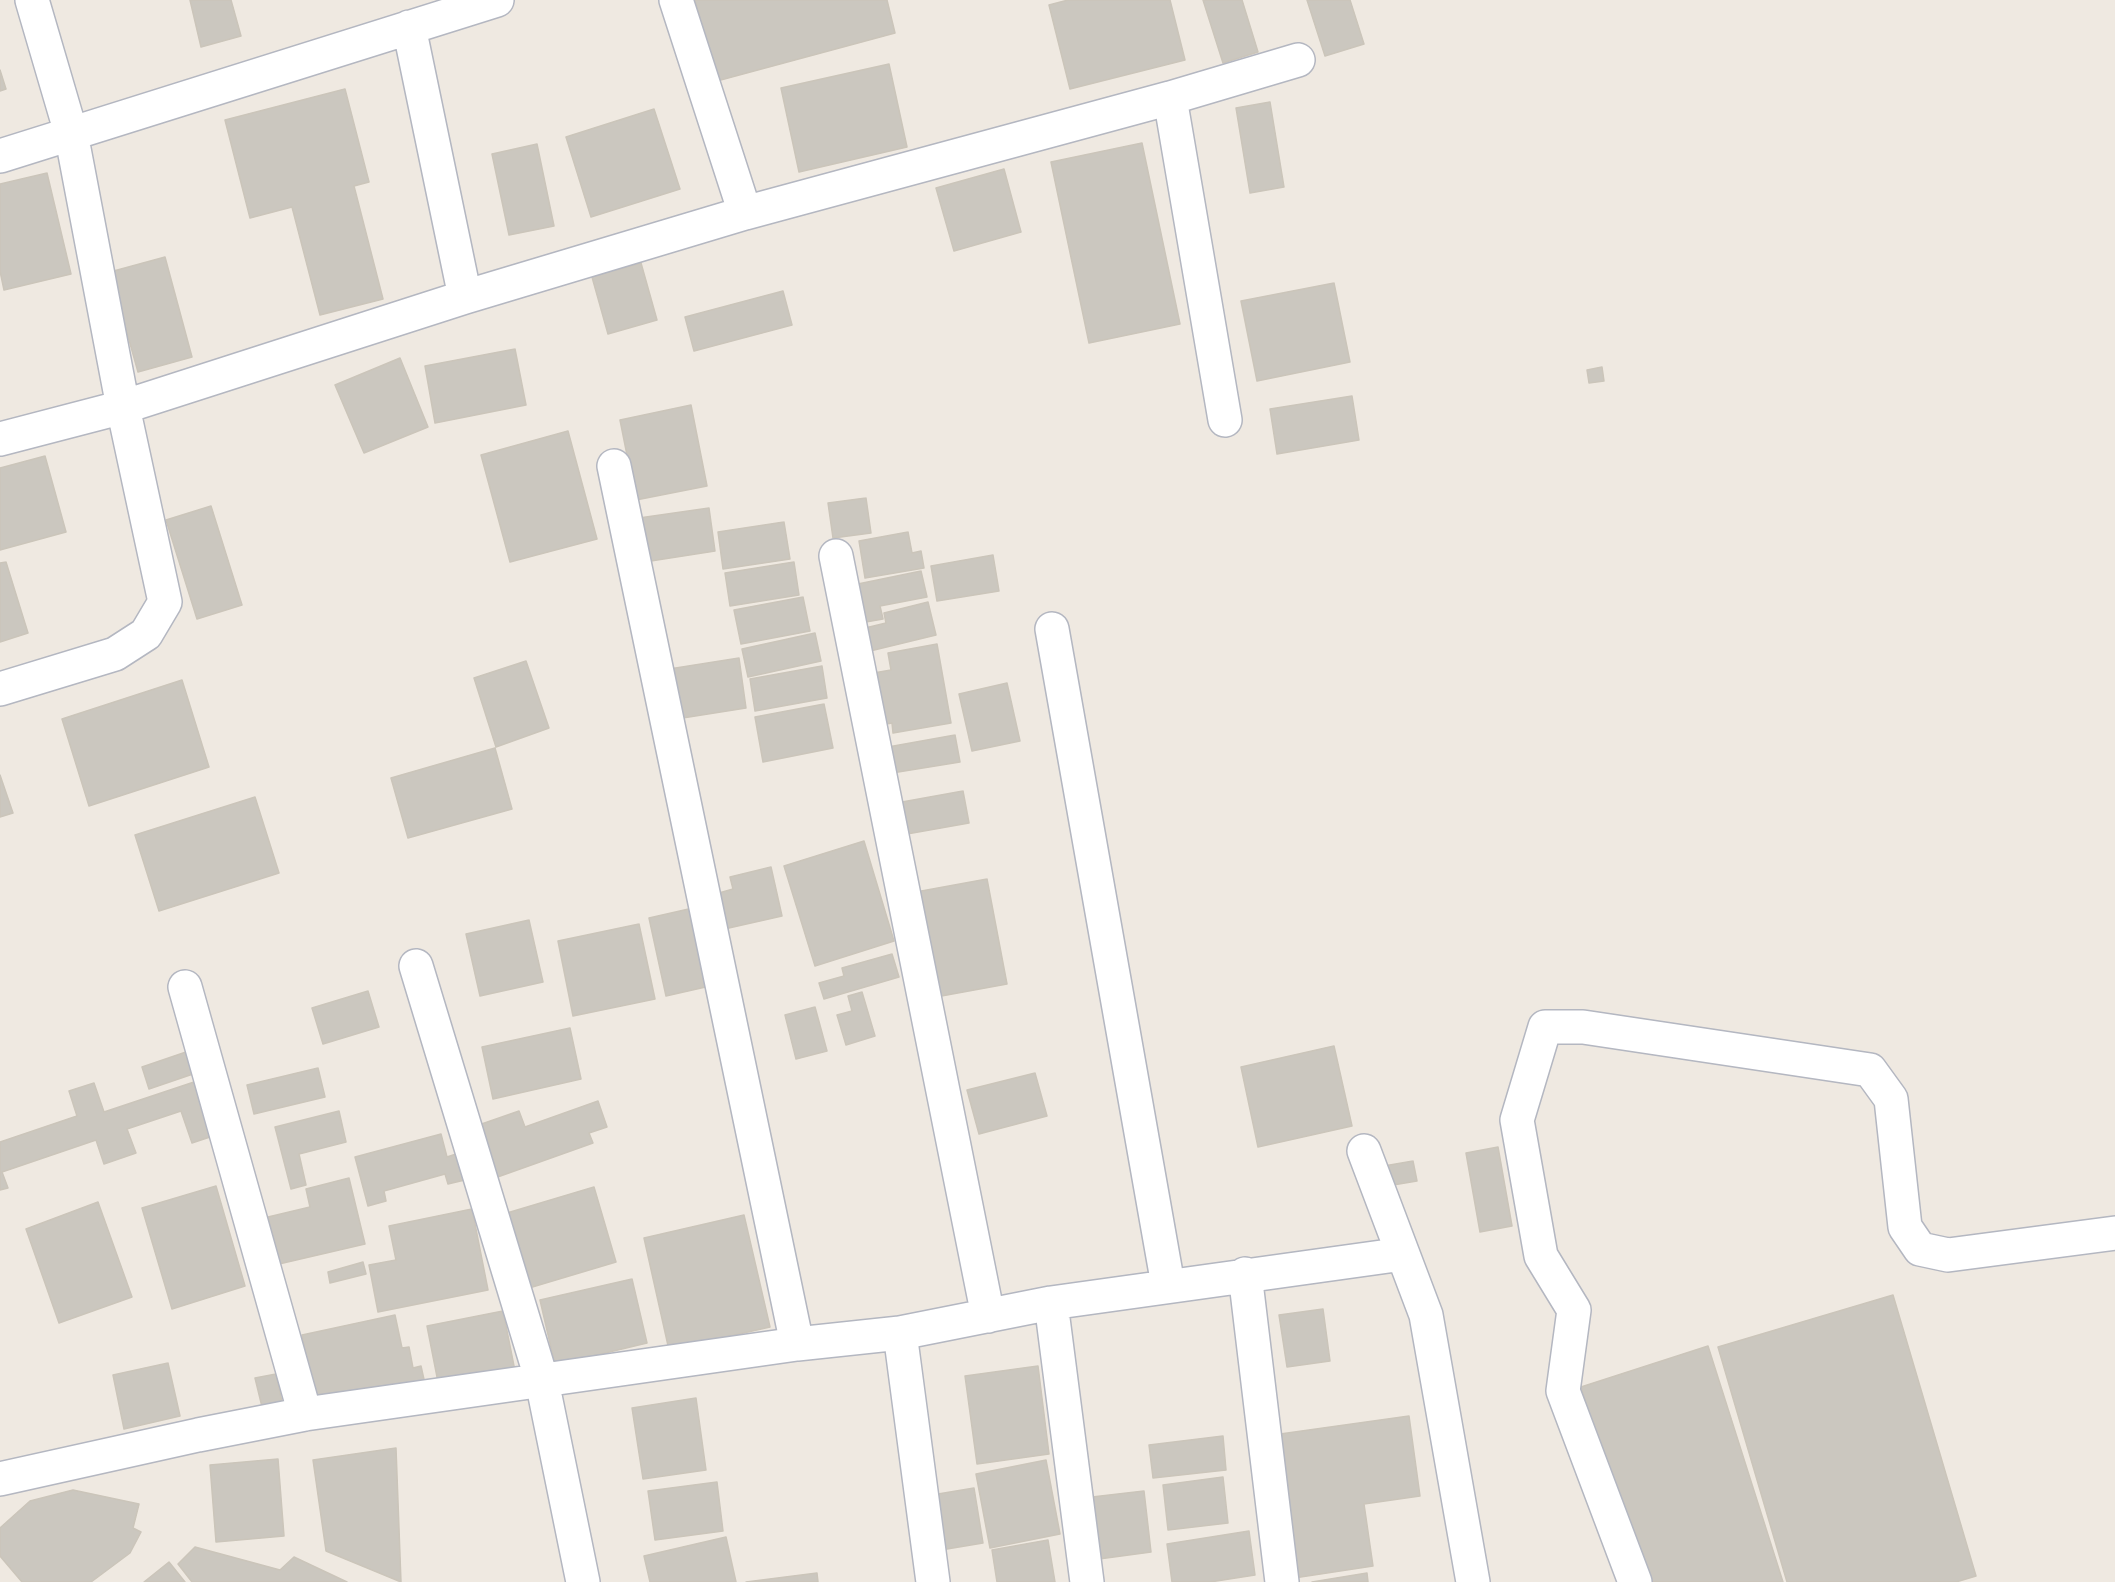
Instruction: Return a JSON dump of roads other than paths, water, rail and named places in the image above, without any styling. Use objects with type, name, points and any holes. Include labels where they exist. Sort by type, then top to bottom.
[{"type":"street","points":[[0,688],[115,654],[146,634],[165,602],[123,406],[71,133],[32,0]]},
{"type":"street","points":[[0,156],[497,0]]},
{"type":"street","points":[[676,0],[745,213]]},
{"type":"street","points":[[409,27],[465,297]]},
{"type":"street","points":[[0,439],[123,406],[465,297],[745,213],[1170,98],[1298,60]]},
{"type":"street","points":[[1170,98],[1225,420]]},
{"type":"street","points":[[614,465],[797,1344]]},
{"type":"street","points":[[836,556],[988,1316]]},
{"type":"street","points":[[1052,629],[1168,1285]]},
{"type":"street","points":[[416,966],[542,1382],[583,1582]]},
{"type":"street","points":[[185,987],[305,1414]]},
{"type":"street","points":[[1635,1582],[1563,1391],[1574,1310],[1541,1256],[1517,1120],[1545,1027],[1584,1026],[1870,1070],[1891,1098],[1905,1227],[1920,1249],[1948,1255],[2115,1233]]},
{"type":"street","points":[[1364,1151],[1426,1315],[1473,1582]]},
{"type":"street","points":[[0,1479],[305,1414],[797,1344],[900,1333],[1051,1303],[1403,1254]]},
{"type":"street","points":[[1245,1275],[1282,1582]]},
{"type":"street","points":[[1051,1303],[1087,1582]]},
{"type":"street","points":[[900,1333],[933,1582]]}]
